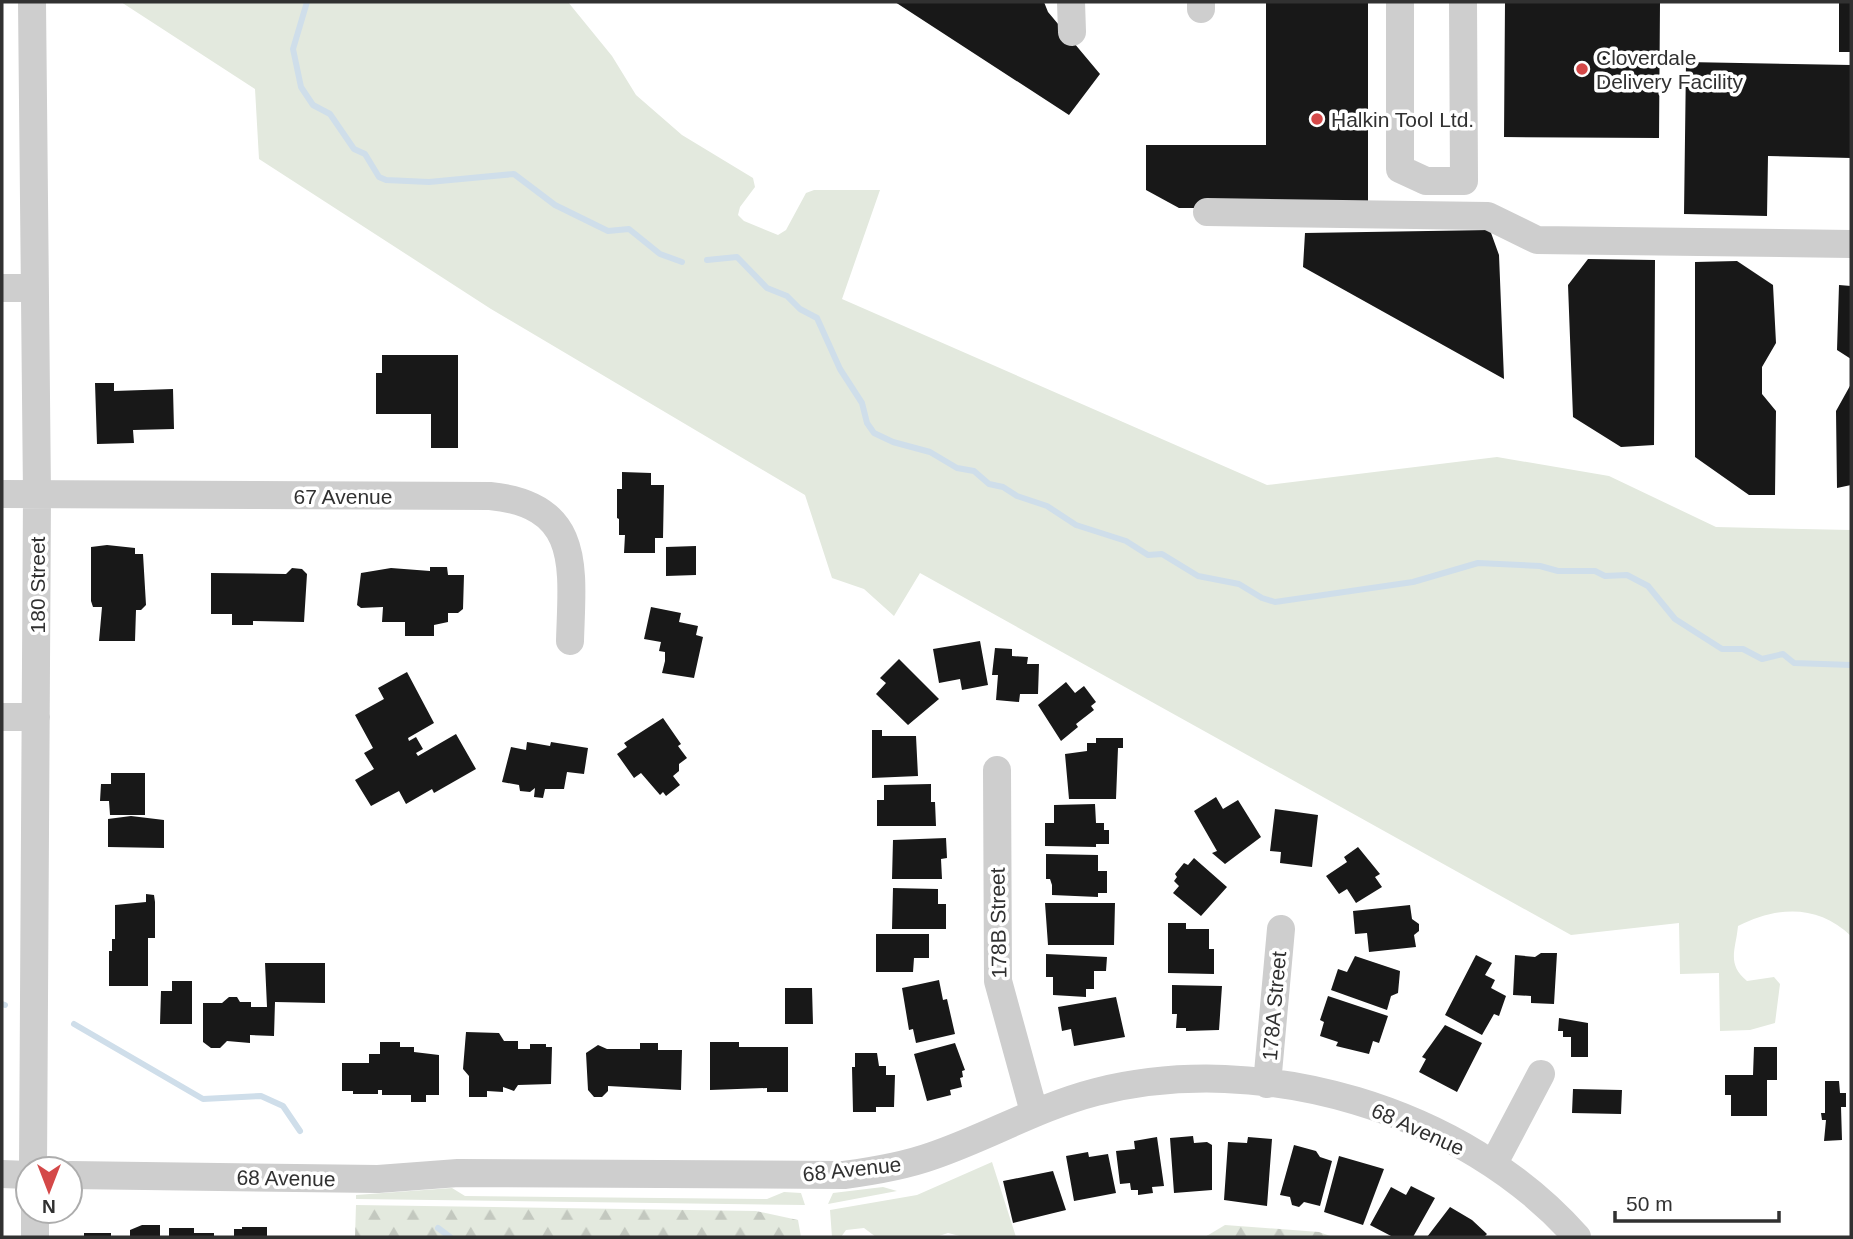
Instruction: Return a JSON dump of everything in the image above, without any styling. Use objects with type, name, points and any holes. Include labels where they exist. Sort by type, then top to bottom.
[{"type":"street","name":"180 Street","points":[[33,2],[37,495],[33,1155]]},
{"type":"street","points":[[1071,2],[1072,32]]},
{"type":"street","points":[[1400,2],[1400,169],[1426,181],[1464,181],[1463,2]]},
{"type":"street","points":[[1207,212],[1488,216],[1536,240],[1851,244]]},
{"type":"street","points":[[2,288],[34,288]]},
{"type":"street","name":"67 Avenue","points":[[2,495],[490,496],[526,502],[544,512],[564,539],[571,579],[570,641]]},
{"type":"street","points":[[2,716],[36,717]]},
{"type":"street","name":"178B Street","points":[[997,771],[998,981],[1034,1112]]},
{"type":"street","name":"178A Street","points":[[1267,1084],[1281,929]]},
{"type":"street","points":[[1494,1163],[1541,1074]]},
{"type":"street","name":"68 Avenue","points":[[84,1175],[378,1179],[458,1173],[844,1175],[877,1171],[935,1155],[1034,1112],[1097,1092],[1197,1080],[1267,1084],[1347,1099],[1385,1112],[1494,1163],[1558,1216],[1577,1237]]},
{"type":"green space","points":[[121,2],[568,2],[612,56],[636,95],[682,135],[753,178],[755,187],[740,207],[738,215],[744,221],[778,235],[786,230],[806,193],[814,190],[880,190],[842,299],[1267,485],[1497,457],[1609,476],[1716,527],[1851,530],[1851,936],[1825,918],[1797,911],[1767,915],[1738,926],[1734,962],[1741,975],[1747,981],[1774,977],[1780,984],[1775,1023],[1750,1030],[1720,1031],[1719,973],[1680,974],[1679,923],[1571,935],[920,573],[894,616],[864,589],[832,578],[805,495],[491,309],[259,159],[255,89]]},
{"type":"green space","points":[[992,1162],[1016,1237],[964,1237],[948,1233],[936,1237],[876,1237],[864,1228],[846,1230],[841,1237],[832,1237],[830,1210],[917,1195]]},
{"type":"green space","points":[[883,1187],[897,1191],[828,1204],[833,1193]]},
{"type":"green space","points":[[452,1188],[465,1196],[767,1199],[784,1192],[801,1193],[805,1205],[356,1199],[356,1195]]},
{"type":"green space","points":[[356,1205],[756,1211],[798,1220],[801,1237],[355,1237]]},
{"type":"green space","points":[[1225,1225],[1319,1232],[1333,1237],[1205,1237]]},
{"type":"building","points":[[895,2],[1044,2],[1048,12],[1100,74],[1069,115]]},
{"type":"building","name":"Halkin Tool Ltd.","points":[[1266,2],[1368,2],[1368,208],[1179,208],[1146,190],[1146,145],[1266,145]]},
{"type":"building","name":"Cloverdale Delivery Facility","points":[[1505,2],[1660,2],[1659,138],[1504,137]]},
{"type":"building","points":[[1839,2],[1851,2],[1851,52],[1839,52]]},
{"type":"building","points":[[1686,62],[1851,65],[1851,158],[1768,156],[1767,216],[1684,214]]},
{"type":"building","points":[[1490,230],[1499,255],[1504,379],[1303,267],[1305,233]]},
{"type":"building","points":[[1588,259],[1655,260],[1654,445],[1621,447],[1573,417],[1568,285]]},
{"type":"building","points":[[1737,261],[1773,285],[1776,343],[1762,367],[1762,394],[1776,411],[1775,495],[1749,495],[1695,457],[1695,262]]},
{"type":"building","points":[[1839,285],[1851,286],[1851,359],[1837,350]]},
{"type":"building","points":[[382,355],[458,355],[458,448],[431,448],[431,414],[376,414],[376,373],[382,373]]},
{"type":"building","points":[[95,383],[114,383],[114,391],[173,389],[174,429],[133,430],[134,443],[97,444]]},
{"type":"building","points":[[1851,384],[1851,485],[1837,488],[1836,411]]},
{"type":"building","points":[[622,472],[651,473],[651,485],[664,485],[663,538],[655,538],[655,553],[624,553],[625,535],[619,535],[617,518],[617,489],[622,489]]},
{"type":"building","points":[[107,545],[135,548],[135,554],[143,554],[146,605],[141,610],[136,610],[135,641],[99,641],[102,607],[93,607],[91,601],[91,547]]},
{"type":"building","points":[[696,546],[696,575],[666,576],[666,547]]},
{"type":"building","points":[[430,567],[447,567],[448,575],[464,575],[463,609],[458,613],[448,613],[448,622],[434,625],[434,636],[405,636],[405,622],[382,622],[383,607],[361,608],[357,605],[361,573],[391,568],[430,571]]},
{"type":"building","points":[[292,568],[302,569],[307,574],[304,622],[253,621],[253,625],[232,625],[232,614],[211,614],[211,573],[286,574]]},
{"type":"building","points":[[651,607],[681,613],[679,622],[698,626],[696,635],[703,637],[694,678],[662,673],[665,652],[659,651],[661,642],[644,639]]},
{"type":"building","points":[[980,641],[988,685],[962,690],[960,679],[939,683],[933,649]]},
{"type":"building","points":[[995,648],[1012,649],[1012,656],[1028,657],[1027,664],[1039,664],[1038,694],[1020,694],[1019,702],[996,700],[998,675],[992,675]]},
{"type":"building","points":[[899,659],[939,699],[908,725],[876,694],[886,683],[880,678]]},
{"type":"building","points":[[407,672],[434,723],[408,738],[409,741],[416,737],[423,749],[416,753],[418,756],[456,734],[476,769],[434,793],[432,789],[406,804],[399,791],[371,806],[355,780],[374,769],[364,753],[373,748],[355,715],[384,699],[378,688]]},
{"type":"building","points":[[1066,682],[1075,693],[1084,686],[1096,702],[1091,706],[1094,710],[1076,724],[1078,727],[1061,741],[1038,705]]},
{"type":"building","points":[[663,718],[687,758],[679,764],[679,771],[673,776],[680,785],[666,796],[663,792],[660,795],[641,773],[634,778],[617,754],[627,747],[624,743]]},
{"type":"building","points":[[872,730],[882,730],[882,736],[916,736],[918,776],[872,778]]},
{"type":"building","points":[[1096,738],[1123,738],[1123,748],[1118,748],[1116,799],[1069,799],[1065,754],[1087,751],[1087,743],[1096,743]]},
{"type":"building","points":[[527,742],[550,746],[551,742],[588,748],[584,774],[567,772],[564,789],[545,789],[543,798],[534,797],[535,788],[530,792],[520,791],[519,785],[502,782],[511,747],[526,750]]},
{"type":"building","points":[[111,773],[145,773],[145,815],[110,815],[109,801],[100,801],[101,784],[111,784]]},
{"type":"building","points":[[931,784],[931,802],[935,802],[936,826],[877,826],[877,800],[884,800],[884,785]]},
{"type":"building","points":[[1216,797],[1223,809],[1238,800],[1261,837],[1225,864],[1212,853],[1217,851],[1194,811]]},
{"type":"building","points":[[1095,804],[1096,823],[1104,823],[1104,830],[1109,830],[1109,844],[1096,844],[1096,847],[1045,846],[1045,823],[1054,823],[1054,805]]},
{"type":"building","points":[[1275,809],[1318,815],[1312,867],[1280,863],[1281,852],[1270,851]]},
{"type":"building","points":[[131,816],[164,820],[164,848],[108,847],[108,819]]},
{"type":"building","points":[[946,838],[947,858],[941,859],[942,879],[892,879],[893,840]]},
{"type":"building","points":[[1358,847],[1380,874],[1375,877],[1382,887],[1356,903],[1347,889],[1339,894],[1326,876],[1347,862],[1344,857]]},
{"type":"building","points":[[1046,854],[1098,855],[1098,871],[1107,871],[1107,893],[1098,893],[1098,897],[1052,895],[1050,879],[1046,879]]},
{"type":"building","points":[[1194,858],[1227,887],[1201,916],[1173,893],[1179,886],[1174,881],[1177,877],[1175,874],[1184,863],[1188,865]]},
{"type":"building","points":[[893,888],[938,889],[938,904],[946,904],[946,929],[892,929]]},
{"type":"building","points":[[146,894],[154,895],[155,902],[155,938],[148,938],[148,986],[109,986],[109,951],[112,951],[112,939],[115,939],[115,905],[146,902]]},
{"type":"building","points":[[1045,903],[1115,903],[1114,945],[1048,945]]},
{"type":"building","points":[[1410,905],[1412,919],[1419,924],[1419,931],[1414,935],[1416,947],[1369,952],[1367,933],[1355,934],[1353,911]]},
{"type":"building","points":[[1168,923],[1186,923],[1186,929],[1209,929],[1209,949],[1214,949],[1214,974],[1168,973]]},
{"type":"building","points":[[876,934],[929,934],[929,958],[914,958],[913,972],[876,972]]},
{"type":"building","points":[[1541,953],[1557,953],[1554,1004],[1531,1003],[1531,996],[1513,995],[1515,955],[1535,957]]},
{"type":"building","points":[[1046,954],[1107,957],[1106,971],[1094,971],[1094,989],[1086,989],[1086,997],[1053,995],[1053,977],[1046,977]]},
{"type":"building","points":[[1476,955],[1492,963],[1485,975],[1495,980],[1491,988],[1506,996],[1499,1016],[1494,1014],[1482,1035],[1445,1015]]},
{"type":"building","points":[[1355,956],[1400,971],[1398,993],[1391,996],[1387,1010],[1331,990],[1338,969],[1347,972]]},
{"type":"building","points":[[265,963],[325,963],[325,1003],[275,1002],[274,1036],[250,1035],[250,1043],[227,1041],[220,1048],[211,1048],[203,1042],[203,1003],[222,1003],[229,997],[237,997],[240,1002],[251,1002],[251,1007],[267,1007]]},
{"type":"building","points":[[939,980],[943,1000],[947,999],[955,1034],[916,1043],[913,1029],[909,1030],[902,988]]},
{"type":"building","points":[[172,981],[192,981],[192,1024],[160,1024],[161,991],[172,991]]},
{"type":"building","points":[[1172,985],[1222,986],[1219,1030],[1186,1031],[1186,1028],[1176,1028],[1177,1014],[1172,1014]]},
{"type":"building","points":[[785,988],[812,988],[813,1024],[785,1024]]},
{"type":"building","points":[[1328,996],[1388,1016],[1379,1043],[1373,1041],[1369,1054],[1336,1046],[1338,1042],[1320,1036],[1324,1022],[1320,1020]]},
{"type":"building","points":[[1116,997],[1125,1037],[1074,1046],[1071,1029],[1062,1031],[1058,1007]]},
{"type":"building","points":[[1559,1018],[1588,1023],[1588,1057],[1571,1057],[1571,1037],[1563,1037],[1563,1031],[1558,1031]]},
{"type":"building","points":[[1445,1025],[1482,1043],[1457,1092],[1419,1072],[1426,1059],[1422,1057]]},
{"type":"building","points":[[466,1032],[499,1033],[504,1041],[518,1041],[518,1049],[530,1049],[530,1044],[546,1044],[546,1047],[552,1047],[551,1084],[518,1085],[514,1091],[503,1087],[503,1092],[487,1091],[487,1097],[469,1097],[469,1076],[463,1069]]},
{"type":"building","points":[[380,1042],[400,1042],[400,1047],[414,1047],[414,1052],[439,1055],[439,1095],[426,1095],[426,1102],[411,1102],[411,1095],[382,1095],[382,1090],[378,1090],[378,1094],[342,1091],[342,1063],[369,1063],[369,1054],[380,1054]]},
{"type":"building","points":[[710,1042],[739,1042],[739,1047],[788,1047],[788,1092],[767,1092],[767,1088],[710,1090]]},
{"type":"building","points":[[640,1043],[658,1043],[658,1050],[682,1050],[681,1090],[608,1086],[608,1091],[602,1097],[594,1097],[588,1090],[586,1053],[598,1045],[607,1049],[640,1049]]},
{"type":"building","points":[[955,1043],[965,1070],[960,1078],[962,1087],[950,1090],[951,1095],[927,1101],[914,1054]]},
{"type":"building","points":[[1754,1047],[1777,1047],[1777,1080],[1767,1080],[1767,1116],[1731,1116],[1731,1095],[1725,1095],[1725,1075],[1753,1075]]},
{"type":"building","points":[[855,1053],[877,1053],[879,1066],[886,1066],[886,1075],[895,1075],[894,1107],[876,1107],[876,1112],[853,1112],[852,1067],[855,1067]]},
{"type":"building","points":[[1825,1081],[1839,1081],[1840,1093],[1846,1093],[1846,1107],[1841,1107],[1842,1140],[1824,1141],[1826,1120],[1822,1120],[1821,1113],[1825,1113]]},
{"type":"building","points":[[1573,1089],[1622,1090],[1621,1114],[1572,1113]]},
{"type":"building","points":[[1193,1136],[1194,1143],[1207,1142],[1212,1145],[1212,1190],[1174,1193],[1170,1138]]},
{"type":"building","points":[[1157,1137],[1164,1186],[1152,1187],[1153,1193],[1138,1195],[1138,1190],[1131,1190],[1130,1183],[1120,1184],[1116,1151],[1135,1149],[1134,1141]]},
{"type":"building","points":[[1248,1137],[1272,1139],[1267,1206],[1224,1200],[1228,1142],[1247,1143]]},
{"type":"building","points":[[1294,1145],[1316,1151],[1320,1157],[1332,1161],[1320,1206],[1304,1202],[1299,1207],[1292,1205],[1290,1197],[1280,1195]]},
{"type":"building","points":[[1088,1152],[1089,1157],[1108,1154],[1116,1193],[1074,1201],[1066,1156]]},
{"type":"building","points":[[1339,1156],[1384,1169],[1363,1225],[1324,1212]]},
{"type":"building","points":[[1053,1171],[1066,1210],[1013,1223],[1003,1181]]},
{"type":"building","points":[[1411,1186],[1435,1198],[1413,1237],[1393,1237],[1370,1225],[1391,1187],[1406,1195]]},
{"type":"building","points":[[1450,1207],[1472,1220],[1487,1234],[1484,1237],[1427,1237]]},
{"type":"building","points":[[142,1225],[160,1225],[160,1237],[130,1237],[130,1230]]},
{"type":"building","points":[[267,1227],[267,1237],[234,1237],[234,1229]]},
{"type":"building","points":[[169,1228],[194,1228],[194,1233],[214,1233],[214,1237],[169,1237]]},
{"type":"building","points":[[84,1233],[111,1233],[111,1237],[84,1237]]},
{"type":"waterway","points":[[307,2],[293,49],[301,87],[313,105],[330,114],[354,149],[365,154],[379,177],[386,180],[429,182],[514,174],[555,205],[608,231],[629,229],[660,254],[682,262]]},
{"type":"waterway","points":[[707,260],[737,257],[767,288],[787,296],[800,309],[817,318],[840,369],[862,403],[867,423],[874,433],[893,442],[930,452],[957,468],[974,471],[989,484],[1003,487],[1017,496],[1047,506],[1076,525],[1126,541],[1148,555],[1162,554],[1198,576],[1239,584],[1262,598],[1275,602],[1413,582],[1478,563],[1540,566],[1558,571],[1595,571],[1605,576],[1627,575],[1648,586],[1675,619],[1722,649],[1743,649],[1762,659],[1783,654],[1794,663],[1851,665]]},
{"type":"waterway","points":[[74,1024],[203,1099],[261,1096],[283,1106],[300,1131]]},
{"type":"waterway","points":[[438,1228],[450,1237]]},
{"type":"place","name":"Cloverdale Delivery Facility","points":[[1582,69]]},
{"type":"place","name":"Halkin Tool Ltd.","points":[[1317,119]]}]
